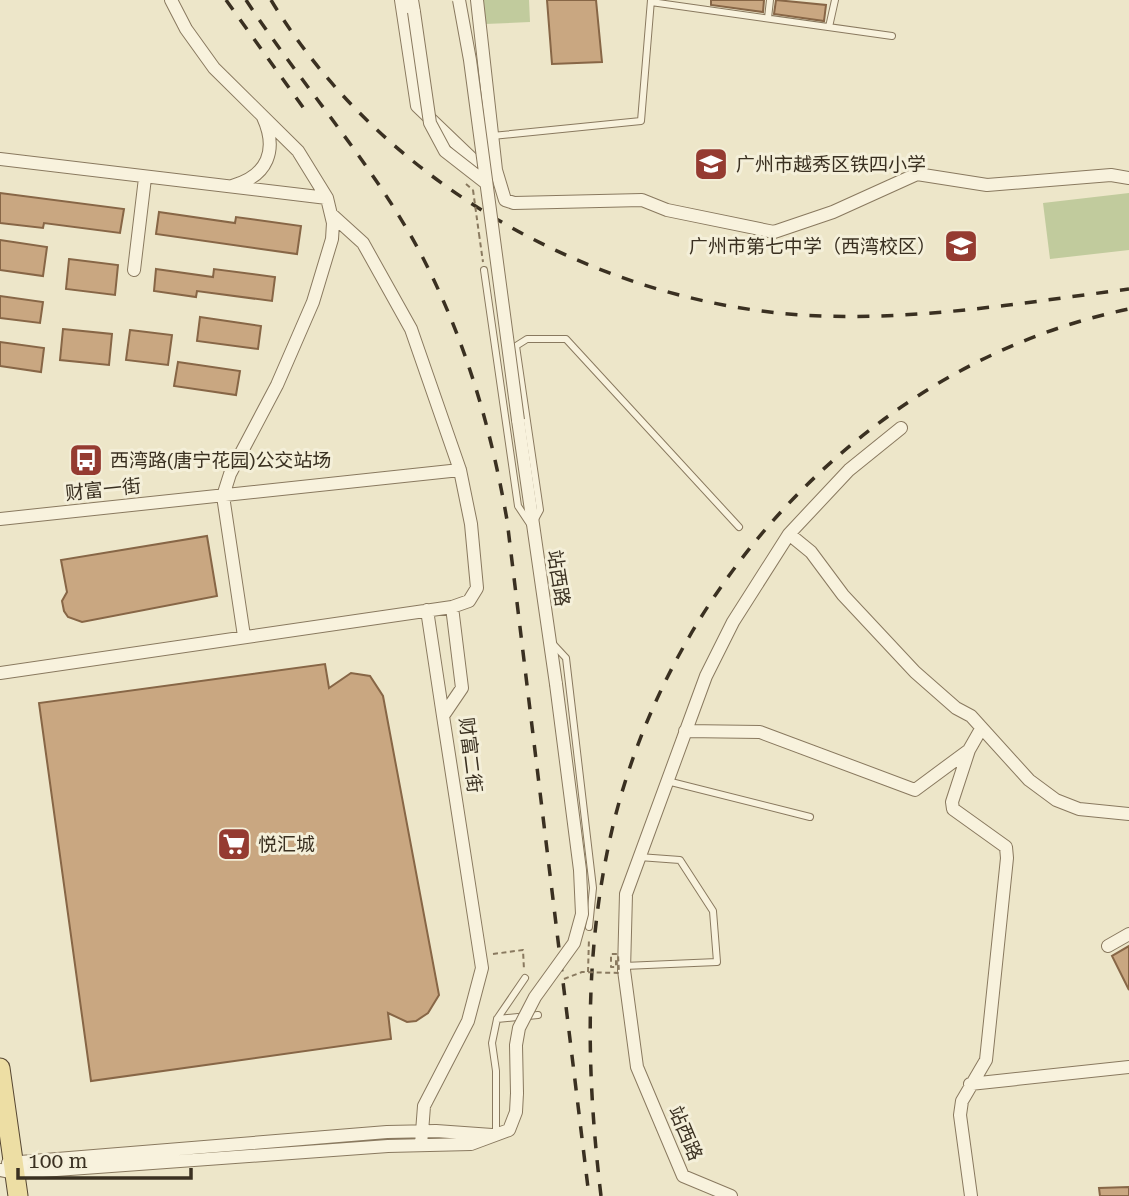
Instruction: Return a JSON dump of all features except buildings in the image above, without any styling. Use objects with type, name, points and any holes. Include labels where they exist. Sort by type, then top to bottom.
[{"type":"main road","points":[[0,1068],[7,1167],[18,1196]]},
{"type":"street","points":[[171,0],[201,51],[298,151],[327,198],[331,214],[332,239],[313,302],[277,385],[230,474],[223,496],[244,636]]},
{"type":"street","points":[[401,0],[417,106],[501,185]]},
{"type":"street","name":"站西路","points":[[459,0],[470,60],[531,526],[556,684],[580,870],[582,914],[574,943],[535,998],[519,1028],[513,1124],[505,1133],[496,1135]]},
{"type":"street","points":[[477,0],[496,170],[505,200],[514,203],[642,200],[667,210],[774,232],[833,212],[917,174],[987,185],[1111,175],[1129,178]]},
{"type":"street","points":[[413,6],[430,122],[445,152],[486,183]]},
{"type":"street","points":[[228,187],[251,178],[267,161],[271,150],[270,132],[260,111]]},
{"type":"street","points":[[0,159],[327,198]]},
{"type":"street","points":[[0,167],[20,163]]},
{"type":"street","points":[[134,270],[145,178]]},
{"type":"street","points":[[0,673],[452,607],[469,601],[477,588],[471,524],[460,470],[411,329],[363,243],[331,214]]},
{"type":"street","name":"站西路","points":[[731,1196],[683,1176],[637,1067],[620,962],[626,894],[706,676],[733,622],[789,534],[849,470],[901,428]]},
{"type":"street","name":"财富一街","points":[[0,519],[460,470]]},
{"type":"street","points":[[789,534],[811,552],[843,594],[915,672],[971,716],[1029,780],[1056,800],[1079,809],[1129,814]]},
{"type":"street","name":"财富二街","points":[[421,1145],[424,1105],[474,1005],[481,955],[443,716],[462,688],[452,607]]},
{"type":"street","points":[[427,610],[443,716]]},
{"type":"street","points":[[971,1196],[960,1115],[962,1101],[970,1084],[986,1060],[1007,858],[1006,847],[953,810],[952,802],[969,750],[981,729]]},
{"type":"street","points":[[685,731],[760,732],[915,790],[969,750]]},
{"type":"street","points":[[1108,946],[1129,934]]},
{"type":"street","points":[[970,1084],[1129,1067]]},
{"type":"street","points":[[7,1167],[421,1131],[496,1135]]},
{"type":"street","points":[[7,1167],[471,1144],[496,1135]]},
{"type":"lane","points":[[712,10],[713,0]]},
{"type":"lane","points":[[768,18],[770,0]]},
{"type":"lane","points":[[829,27],[835,0]]},
{"type":"lane","points":[[492,136],[641,121],[651,1],[892,36]]},
{"type":"lane","points":[[484,270],[519,506],[531,526],[540,510],[516,346],[527,339],[566,339],[739,527]]},
{"type":"lane","points":[[550,640],[566,658],[593,888],[589,927]]},
{"type":"lane","points":[[667,781],[810,817]]},
{"type":"lane","points":[[620,962],[717,962],[713,911],[680,860],[639,858]]},
{"type":"lane","points":[[496,1135],[496,1072],[492,1042],[497,1019],[525,978]]},
{"type":"lane","points":[[497,1019],[538,1015]]},
{"type":"path","points":[[473,190],[484,270]]},
{"type":"path","points":[[588,972],[589,927]]},
{"type":"path","points":[[481,955],[523,950],[525,978]]},
{"type":"path","points":[[563,979],[588,972],[619,973],[618,954],[611,954],[611,967],[616,967],[620,962]]},
{"type":"green space","points":[[484,0],[529,0],[530,22],[485,24]]},
{"type":"green space","points":[[1129,193],[1129,250],[1050,259],[1043,203]]},
{"type":"railway","points":[[226,0],[305,110]]},
{"type":"railway","points":[[246,0],[361,159],[404,224],[452,321],[485,419],[507,520],[589,1196]]},
{"type":"railway","points":[[271,0],[317,65],[371,124],[432,176],[499,220],[571,257],[646,285],[723,305],[802,315],[843,316],[925,314],[1129,289]]},
{"type":"railway","points":[[601,1196],[593,1109],[590,1022],[600,891],[608,848],[635,753],[675,663],[727,578],[790,502],[863,435],[945,380],[1034,337],[1129,309]]},
{"type":"place","name":"广州市越秀区铁四小学","points":[[711,164]]},
{"type":"place","name":"广州市第七中学（西湾校区）","points":[[961,246]]},
{"type":"place","name":"西湾路(唐宁花园)公交站场","points":[[86,460]]},
{"type":"place","name":"悦汇城","points":[[234,844]]}]
